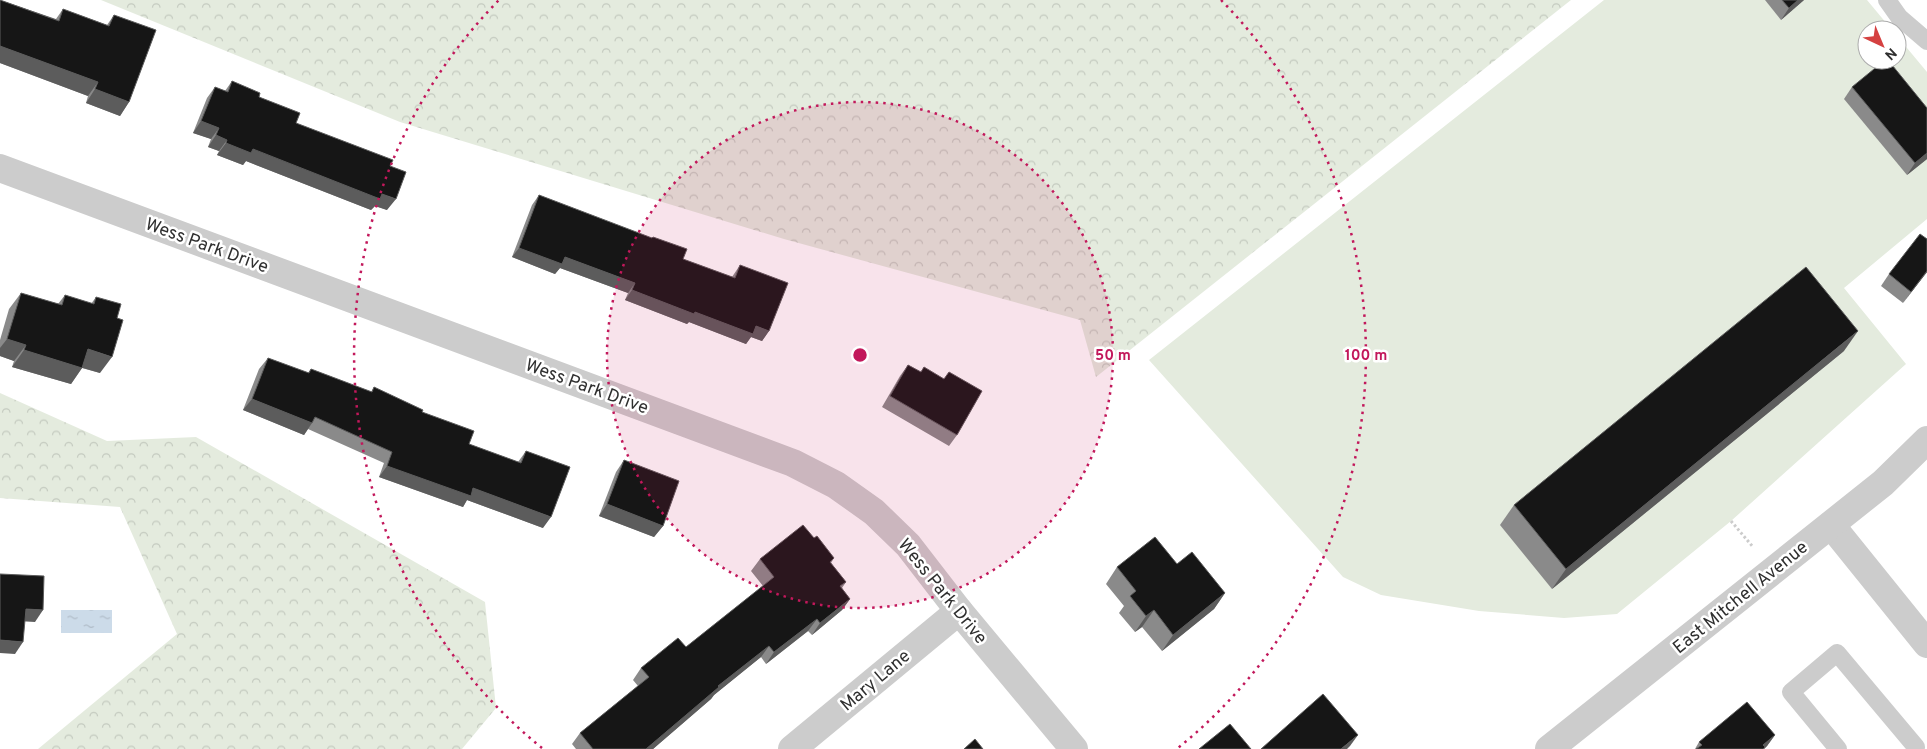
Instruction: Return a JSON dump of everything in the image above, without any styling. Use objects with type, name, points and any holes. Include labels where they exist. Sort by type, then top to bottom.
[{"type":"street","name":"Wess Park Drive","points":[[0,168],[793,463],[836,485],[874,512],[908,545],[959,611],[1074,749]]},
{"type":"street","name":"East Mitchell Avenue","points":[[1549,749],[1831,525],[1882,483],[1927,440]]},
{"type":"street","points":[[1831,525],[1927,644]]},
{"type":"street","name":"Mary Lane","points":[[792,749],[959,611]]},
{"type":"lane","points":[[1887,0],[1899,17],[1927,41]]},
{"type":"lane","points":[[1838,749],[1791,692],[1837,653],[1919,745]]},
{"type":"green space","points":[[101,0],[1571,0],[1096,377],[1080,320],[784,239],[400,122]]},
{"type":"green space","points":[[1604,0],[1867,0],[1884,20],[1857,20],[1857,70],[1907,70],[1907,48],[1927,72],[1927,219],[1844,288],[1906,364],[1731,521],[1617,614],[1564,618],[1479,611],[1381,595],[1343,577],[1149,360]]},
{"type":"green space","points":[[0,393],[107,441],[196,437],[485,602],[496,708],[462,749],[38,749],[177,634],[120,507],[0,498]]},
{"type":"water","points":[[61,610],[112,610],[112,633],[61,633]]},
{"type":"building","points":[[0,0],[59,21],[63,9],[109,26],[114,15],[156,30],[129,102],[95,89],[98,82],[0,46]]},
{"type":"building","points":[[1782,0],[1798,0],[1789,8]]},
{"type":"building","points":[[1873,70],[1896,70],[1927,108],[1927,153],[1915,163],[1852,87]]},
{"type":"building","points":[[232,81],[260,93],[259,97],[300,113],[296,123],[393,160],[390,166],[406,172],[396,199],[382,194],[380,199],[253,149],[251,153],[226,143],[227,140],[216,135],[219,128],[201,121],[215,87],[228,92]]},
{"type":"building","points":[[539,195],[652,238],[687,249],[683,259],[735,278],[740,265],[788,283],[769,331],[756,326],[753,334],[632,290],[635,283],[565,257],[562,264],[519,248]]},
{"type":"building","points":[[1920,234],[1927,239],[1927,271],[1911,292],[1889,274]]},
{"type":"building","points":[[1806,267],[1858,331],[1566,569],[1514,505]]},
{"type":"building","points":[[21,293],[62,305],[65,295],[94,304],[96,297],[121,304],[117,318],[123,320],[112,357],[88,349],[82,368],[24,350],[26,345],[7,339]]},
{"type":"building","points":[[268,358],[309,373],[311,369],[372,392],[374,387],[423,410],[422,412],[474,431],[469,444],[521,463],[526,451],[570,467],[551,517],[473,488],[471,496],[387,466],[392,452],[315,417],[312,423],[252,399]]},
{"type":"building","points":[[908,365],[921,372],[924,367],[944,379],[949,372],[982,391],[957,435],[890,396]]},
{"type":"building","points":[[624,460],[679,481],[663,526],[607,504]]},
{"type":"building","points":[[803,525],[814,538],[817,536],[834,558],[830,562],[846,582],[840,586],[850,599],[820,623],[817,619],[774,652],[769,646],[718,686],[646,749],[593,749],[580,733],[649,677],[641,668],[678,638],[686,647],[774,577],[760,559]]},
{"type":"building","points":[[1155,537],[1177,564],[1192,552],[1225,593],[1173,635],[1154,610],[1146,616],[1130,596],[1136,591],[1117,567]]},
{"type":"building","points":[[0,574],[44,576],[43,610],[26,609],[23,642],[0,640]]},
{"type":"building","points":[[1323,694],[1358,735],[1341,749],[1261,749]]},
{"type":"building","points":[[1747,702],[1775,735],[1763,745],[1765,747],[1763,749],[1696,749],[1702,745],[1699,742]]},
{"type":"building","points":[[1230,724],[1251,749],[1199,749]]},
{"type":"building","points":[[975,739],[983,749],[964,749]]}]
